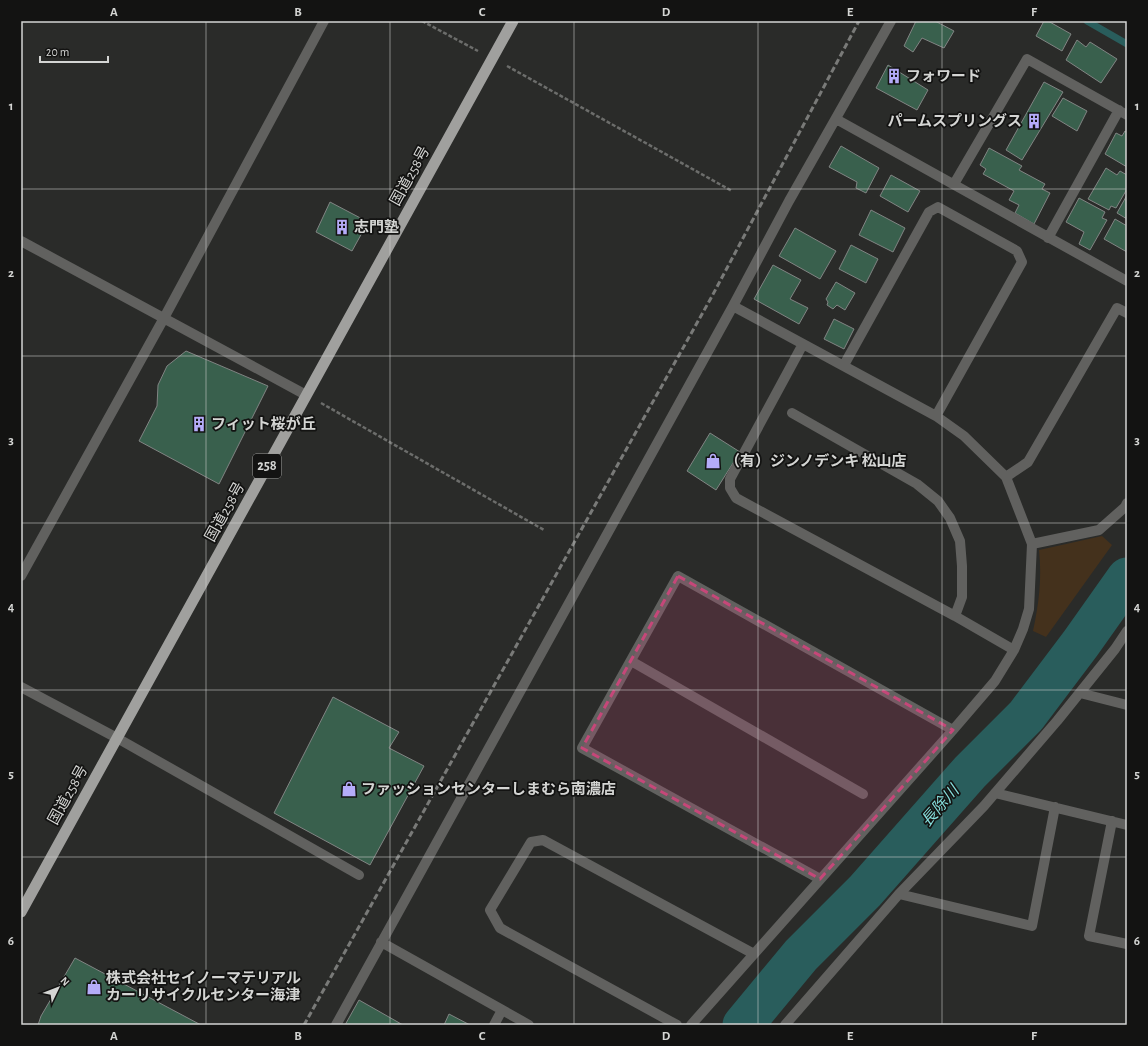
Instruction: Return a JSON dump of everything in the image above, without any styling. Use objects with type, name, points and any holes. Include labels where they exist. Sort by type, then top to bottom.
[{"type":"highway","name":"国道258号","points":[[21,912],[513,21]]},
{"type":"street","points":[[21,576],[164,318],[324,21]]},
{"type":"street","points":[[336,1025],[733,306],[789,201],[891,21]]},
{"type":"street","points":[[954,184],[1027,58],[1123,113],[1048,238]]},
{"type":"street","points":[[836,119],[1127,281]]},
{"type":"street","points":[[844,365],[929,212],[938,207],[945,210],[1017,251],[1022,262],[936,416]]},
{"type":"street","points":[[21,241],[306,395]]},
{"type":"street","points":[[691,1025],[954,730],[995,681],[1014,650],[1023,629],[1029,609],[1032,544],[1006,477],[964,436],[936,416],[733,306]]},
{"type":"street","points":[[1006,477],[1028,462],[1117,308],[1127,314]]},
{"type":"street","points":[[804,344],[730,479],[730,488],[736,498],[955,616],[1014,650]]},
{"type":"street","points":[[792,412],[917,484],[938,501],[950,518],[960,541],[962,597],[955,616]]},
{"type":"street","points":[[1032,544],[1099,530],[1125,507],[1127,503]]},
{"type":"street","points":[[820,879],[582,748],[678,576],[954,730]]},
{"type":"street","points":[[785,1025],[899,894],[995,793],[1080,693],[1115,649],[1127,631]]},
{"type":"street","points":[[631,661],[863,794]]},
{"type":"street","points":[[21,688],[116,738],[359,875]]},
{"type":"street","points":[[1080,693],[1127,705]]},
{"type":"street","points":[[995,793],[1127,825]]},
{"type":"street","points":[[899,894],[1032,926],[1055,807]]},
{"type":"street","points":[[1112,821],[1089,936],[1127,944]]},
{"type":"street","points":[[677,1025],[500,928],[490,910],[530,842],[543,840],[754,954]]},
{"type":"street","points":[[381,942],[529,1025]]},
{"type":"street","points":[[494,1025],[502,1010]]},
{"type":"path","points":[[422,21],[492,58],[732,191]]},
{"type":"path","points":[[306,395],[544,530]]},
{"type":"highlighted area","points":[[678,576],[953,730],[820,879],[582,748]]},
{"type":"shaded area","points":[[1102,536],[1112,545],[1046,637],[1033,631],[1039,591],[1039,550]]},
{"type":"building","points":[[916,21],[935,21],[954,31],[944,48],[922,38],[913,52],[904,46]]},
{"type":"building","points":[[1044,21],[1048,21],[1071,34],[1062,51],[1036,36]]},
{"type":"building","points":[[1077,40],[1086,47],[1090,42],[1117,59],[1101,83],[1066,60]]},
{"type":"building","name":"フォワード","points":[[888,65],[928,90],[917,110],[876,88]]},
{"type":"building","name":"パームスプリングス","points":[[1044,82],[1063,92],[1022,160],[1006,150]]},
{"type":"building","points":[[1063,98],[1087,111],[1077,131],[1052,116]]},
{"type":"building","points":[[1125,131],[1127,132],[1127,167],[1105,154],[1116,133],[1122,136]]},
{"type":"building","points":[[841,146],[879,168],[866,193],[856,188],[857,182],[829,167]]},
{"type":"building","points":[[989,148],[1022,166],[1019,170],[1045,184],[1042,189],[1050,193],[1034,224],[1015,213],[1019,205],[1009,200],[1014,191],[983,174],[986,169],[980,165]]},
{"type":"building","points":[[1106,168],[1117,175],[1120,171],[1127,175],[1127,189],[1116,208],[1111,206],[1109,210],[1088,199]]},
{"type":"building","points":[[891,175],[920,191],[908,212],[880,196]]},
{"type":"building","points":[[1127,195],[1127,219],[1117,213]]},
{"type":"building","points":[[1079,198],[1105,212],[1102,218],[1107,220],[1090,250],[1079,244],[1084,232],[1066,222]]},
{"type":"building","name":"志門塾","points":[[330,202],[368,222],[352,251],[316,232]]},
{"type":"building","points":[[871,210],[905,228],[893,252],[859,235]]},
{"type":"building","points":[[1115,219],[1127,226],[1127,252],[1104,239]]},
{"type":"building","points":[[795,228],[836,251],[820,279],[779,256]]},
{"type":"building","points":[[851,245],[878,259],[866,283],[839,269]]},
{"type":"building","points":[[773,265],[801,280],[790,299],[808,308],[799,324],[754,299]]},
{"type":"building","points":[[836,282],[855,293],[845,310],[837,305],[833,309],[827,305],[828,302],[826,299]]},
{"type":"building","points":[[834,319],[854,329],[844,349],[824,339]]},
{"type":"building","name":"フィット桜が丘","points":[[186,351],[268,386],[219,484],[139,441],[157,406],[158,385],[167,366]]},
{"type":"building","name":"（有）ジンノデンキ 松山店","points":[[710,433],[740,452],[716,490],[687,471]]},
{"type":"building","name":"ファッションセンターしまむら南濃店","points":[[333,697],[399,732],[389,748],[424,766],[370,865],[274,813]]},
{"type":"building","name":"株式会社セイノーマテリアル カーリサイクルセンター海津","points":[[75,958],[201,1025],[38,1025],[41,1016]]},
{"type":"building","points":[[359,1000],[403,1025],[345,1025]]},
{"type":"building","points":[[449,1014],[470,1025],[444,1025]]},
{"type":"waterway","points":[[1087,21],[1127,44]]},
{"type":"waterway","name":"長除川","points":[[743,1025],[801,955],[865,891],[970,772],[1026,716],[1081,643],[1127,578]]},
{"type":"railway","points":[[304,1025],[711,298],[859,21]]},
{"type":"place","name":"フォワード","points":[[894,76]]},
{"type":"place","name":"パームスプリングス","points":[[1034,121]]},
{"type":"place","name":"志門塾","points":[[342,227]]},
{"type":"place","name":"フィット桜が丘","points":[[199,424]]},
{"type":"place","name":"（有）ジンノデンキ 松山店","points":[[713,461]]},
{"type":"place","name":"ファッションセンターしまむら南濃店","points":[[349,789]]},
{"type":"place","name":"株式会社セイノーマテリアル カーリサイクルセンター海津","points":[[94,987]]}]
